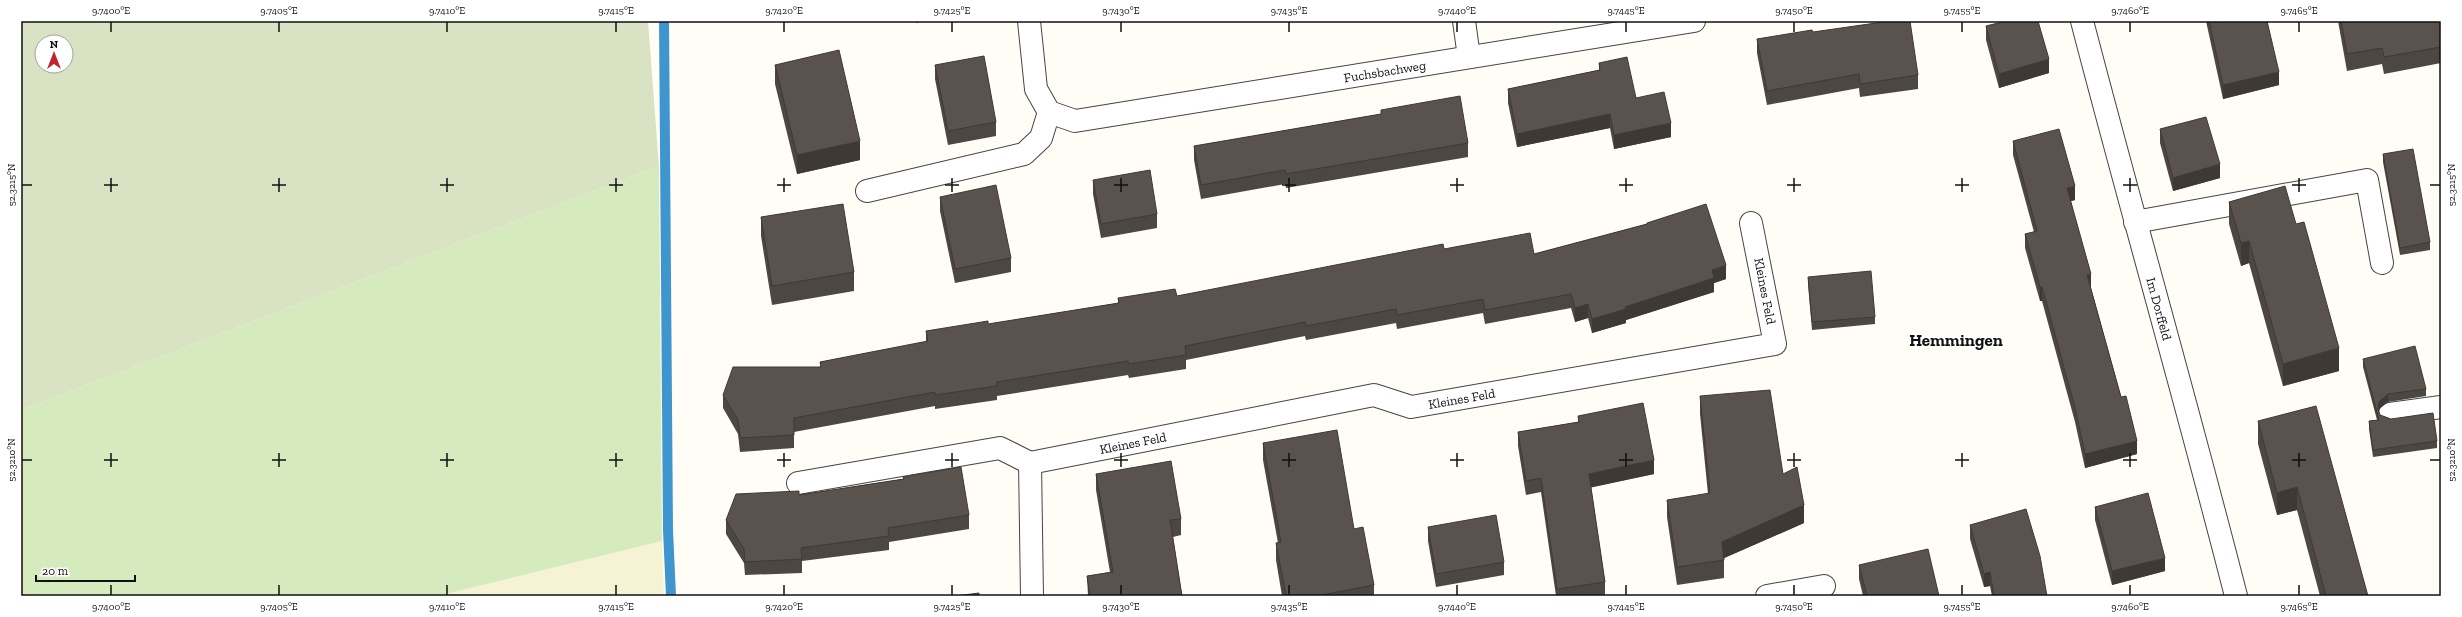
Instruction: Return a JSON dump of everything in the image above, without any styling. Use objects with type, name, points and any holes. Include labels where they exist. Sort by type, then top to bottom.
[{"type":"street","points":[[867,191],[1024,154],[1041,138],[1049,112],[1036,89],[1029,21]]},
{"type":"street","points":[[1464,21],[1469,57]]},
{"type":"street","name":"Fuchsbachweg","points":[[1049,112],[1075,120],[1694,21]]},
{"type":"street","name":"Im Dorffeld","points":[[2082,21],[2135,222],[2193,428],[2236,596]]},
{"type":"street","points":[[2135,222],[2367,180],[2382,263]]},
{"type":"street","name":"Kleines Feld","points":[[1030,463],[1374,395],[1411,407],[1775,344],[1751,223]]},
{"type":"street","points":[[2390,414],[2441,408]]},
{"type":"street","points":[[798,482],[1000,448],[1030,463],[1032,596]]},
{"type":"street","points":[[1767,596],[1824,586]]},
{"type":"shaded area","points":[[662,541],[664,596],[438,596]]},
{"type":"green space","points":[[21,21],[648,21],[659,166],[21,410]]},
{"type":"green space","points":[[659,166],[662,541],[438,596],[21,596],[21,410]]},
{"type":"building","points":[[1890,21],[1910,21],[1918,75],[1860,84],[1859,74],[1767,91],[1757,39],[1812,30],[1813,32]]},
{"type":"building","points":[[2006,21],[2038,21],[2049,59],[1999,74],[1986,26]]},
{"type":"building","points":[[2209,21],[2267,21],[2279,72],[2223,85]]},
{"type":"building","points":[[2341,21],[2441,21],[2441,47],[2384,57],[2382,48],[2347,54]]},
{"type":"building","points":[[839,50],[860,141],[797,155],[775,65]]},
{"type":"building","points":[[984,56],[996,122],[948,131],[935,65]]},
{"type":"building","points":[[1627,57],[1636,98],[1664,92],[1671,123],[1614,135],[1610,114],[1517,134],[1508,89],[1600,70],[1599,63]]},
{"type":"building","points":[[1460,96],[1468,143],[1286,174],[1285,170],[1201,185],[1194,146],[1381,114],[1381,110]]},
{"type":"building","points":[[2206,117],[2220,164],[2173,178],[2160,129]]},
{"type":"building","points":[[2059,129],[2075,186],[2067,188],[2091,274],[2087,275],[2121,397],[2126,396],[2137,441],[2085,454],[2075,408],[2042,287],[2040,287],[2025,234],[2037,231],[2013,141]]},
{"type":"building","points":[[2413,149],[2430,242],[2400,248],[2383,154]]},
{"type":"building","points":[[1150,170],[1157,214],[1101,224],[1093,180]]},
{"type":"building","points":[[996,185],[1011,258],[955,269],[940,197]]},
{"type":"building","points":[[2285,186],[2296,224],[2304,222],[2339,348],[2283,364],[2249,241],[2241,243],[2229,202]]},
{"type":"building","points":[[843,204],[854,272],[772,286],[761,217]]},
{"type":"building","points":[[1706,204],[1726,265],[1712,270],[1714,278],[1625,307],[1626,309],[1592,319],[1588,304],[1575,308],[1571,294],[1485,310],[1483,299],[1397,315],[1396,309],[1306,326],[1305,322],[1185,346],[1186,355],[1129,364],[1128,361],[997,382],[997,386],[935,395],[935,392],[794,418],[794,435],[740,438],[738,420],[723,395],[733,367],[821,367],[820,362],[928,341],[926,331],[988,321],[988,324],[1119,303],[1118,298],[1175,289],[1177,296],[1443,244],[1444,249],[1530,233],[1534,254],[1647,224]]},
{"type":"building","points":[[1871,271],[1875,317],[1812,322],[1808,277]]},
{"type":"building","points":[[2415,346],[2426,389],[2388,394],[2379,402],[2378,409],[2380,415],[2391,419],[2433,413],[2437,441],[2373,450],[2369,421],[2379,420],[2363,359]]},
{"type":"building","points":[[1770,390],[1783,474],[1797,467],[1804,505],[1722,542],[1724,560],[1677,567],[1667,500],[1710,493],[1700,396]]},
{"type":"building","points":[[1643,403],[1654,460],[1589,474],[1605,582],[1557,589],[1541,478],[1526,481],[1518,432],[1579,422],[1578,416]]},
{"type":"building","points":[[2316,406],[2368,596],[2326,596],[2297,487],[2277,493],[2258,421]]},
{"type":"building","points":[[1337,430],[1354,529],[1363,527],[1374,585],[1316,596],[1286,596],[1276,543],[1281,542],[1263,443]]},
{"type":"building","points":[[1171,461],[1181,519],[1170,520],[1182,596],[1090,596],[1087,576],[1113,572],[1096,474]]},
{"type":"building","points":[[961,467],[969,515],[888,528],[889,536],[801,548],[802,559],[745,562],[744,549],[726,520],[736,494],[799,491],[799,495],[904,479],[903,477]]},
{"type":"building","points":[[2148,493],[2165,558],[2112,571],[2095,507]]},
{"type":"building","points":[[2026,509],[2040,556],[2047,596],[1994,596],[1990,572],[1984,574],[1970,525]]},
{"type":"building","points":[[1496,515],[1504,562],[1436,574],[1428,527]]},
{"type":"building","points":[[1928,549],[1939,596],[1867,596],[1859,565]]},
{"type":"building","points":[[979,593],[979,596],[956,596]]},
{"type":"waterway","points":[[664,21],[668,530],[671,596]]},
{"type":"district","name":"Hemmingen","points":[[1956,340]]}]
